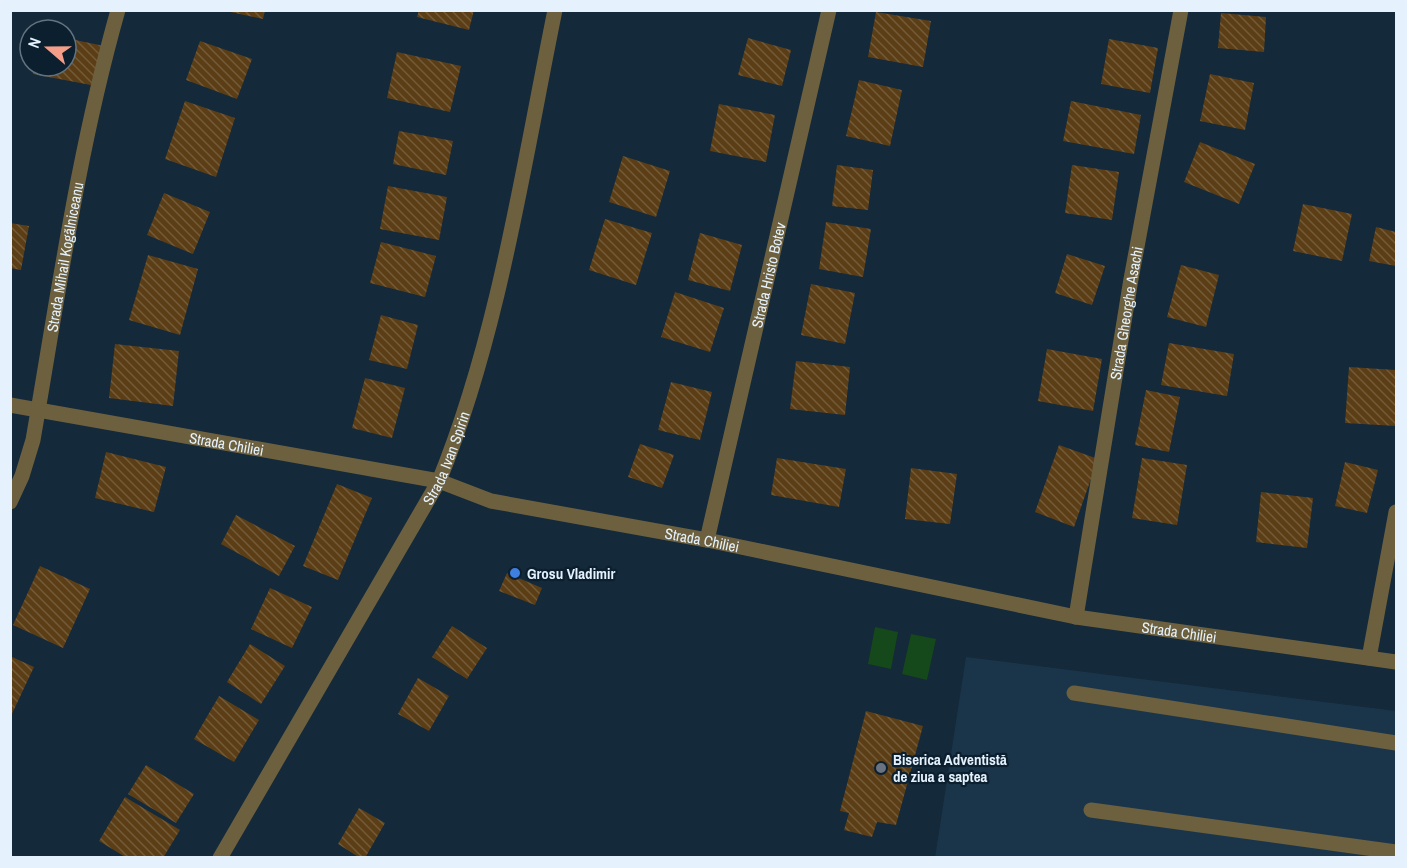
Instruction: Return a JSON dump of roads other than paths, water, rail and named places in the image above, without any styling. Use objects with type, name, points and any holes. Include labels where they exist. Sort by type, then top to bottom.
[{"type":"street","name":"Strada Mihail Kogălniceanu","points":[[10,502],[22,476],[33,440],[82,156],[103,62],[118,10]]},
{"type":"street","name":"Strada Ivan Spirin","points":[[220,858],[439,481],[455,441],[481,358],[513,217],[555,10]]},
{"type":"street","name":"Strada Hristo Botev","points":[[707,540],[829,10]]},
{"type":"street","name":"Strada Gheorghe Asachi","points":[[1076,617],[1131,279],[1181,10]]},
{"type":"street","name":"Strada Chiliei","points":[[10,405],[439,481],[491,501],[707,540],[1076,617],[1396,662]]},
{"type":"street","points":[[1369,658],[1396,512]]},
{"type":"street","points":[[1074,693],[1396,742]]},
{"type":"street","points":[[1091,810],[1396,852]]},
{"type":"place","name":"Grosu Vladimir","points":[[515,573]]},
{"type":"place","name":"Biserica Adventistă de ziua a saptea","points":[[881,768]]}]
